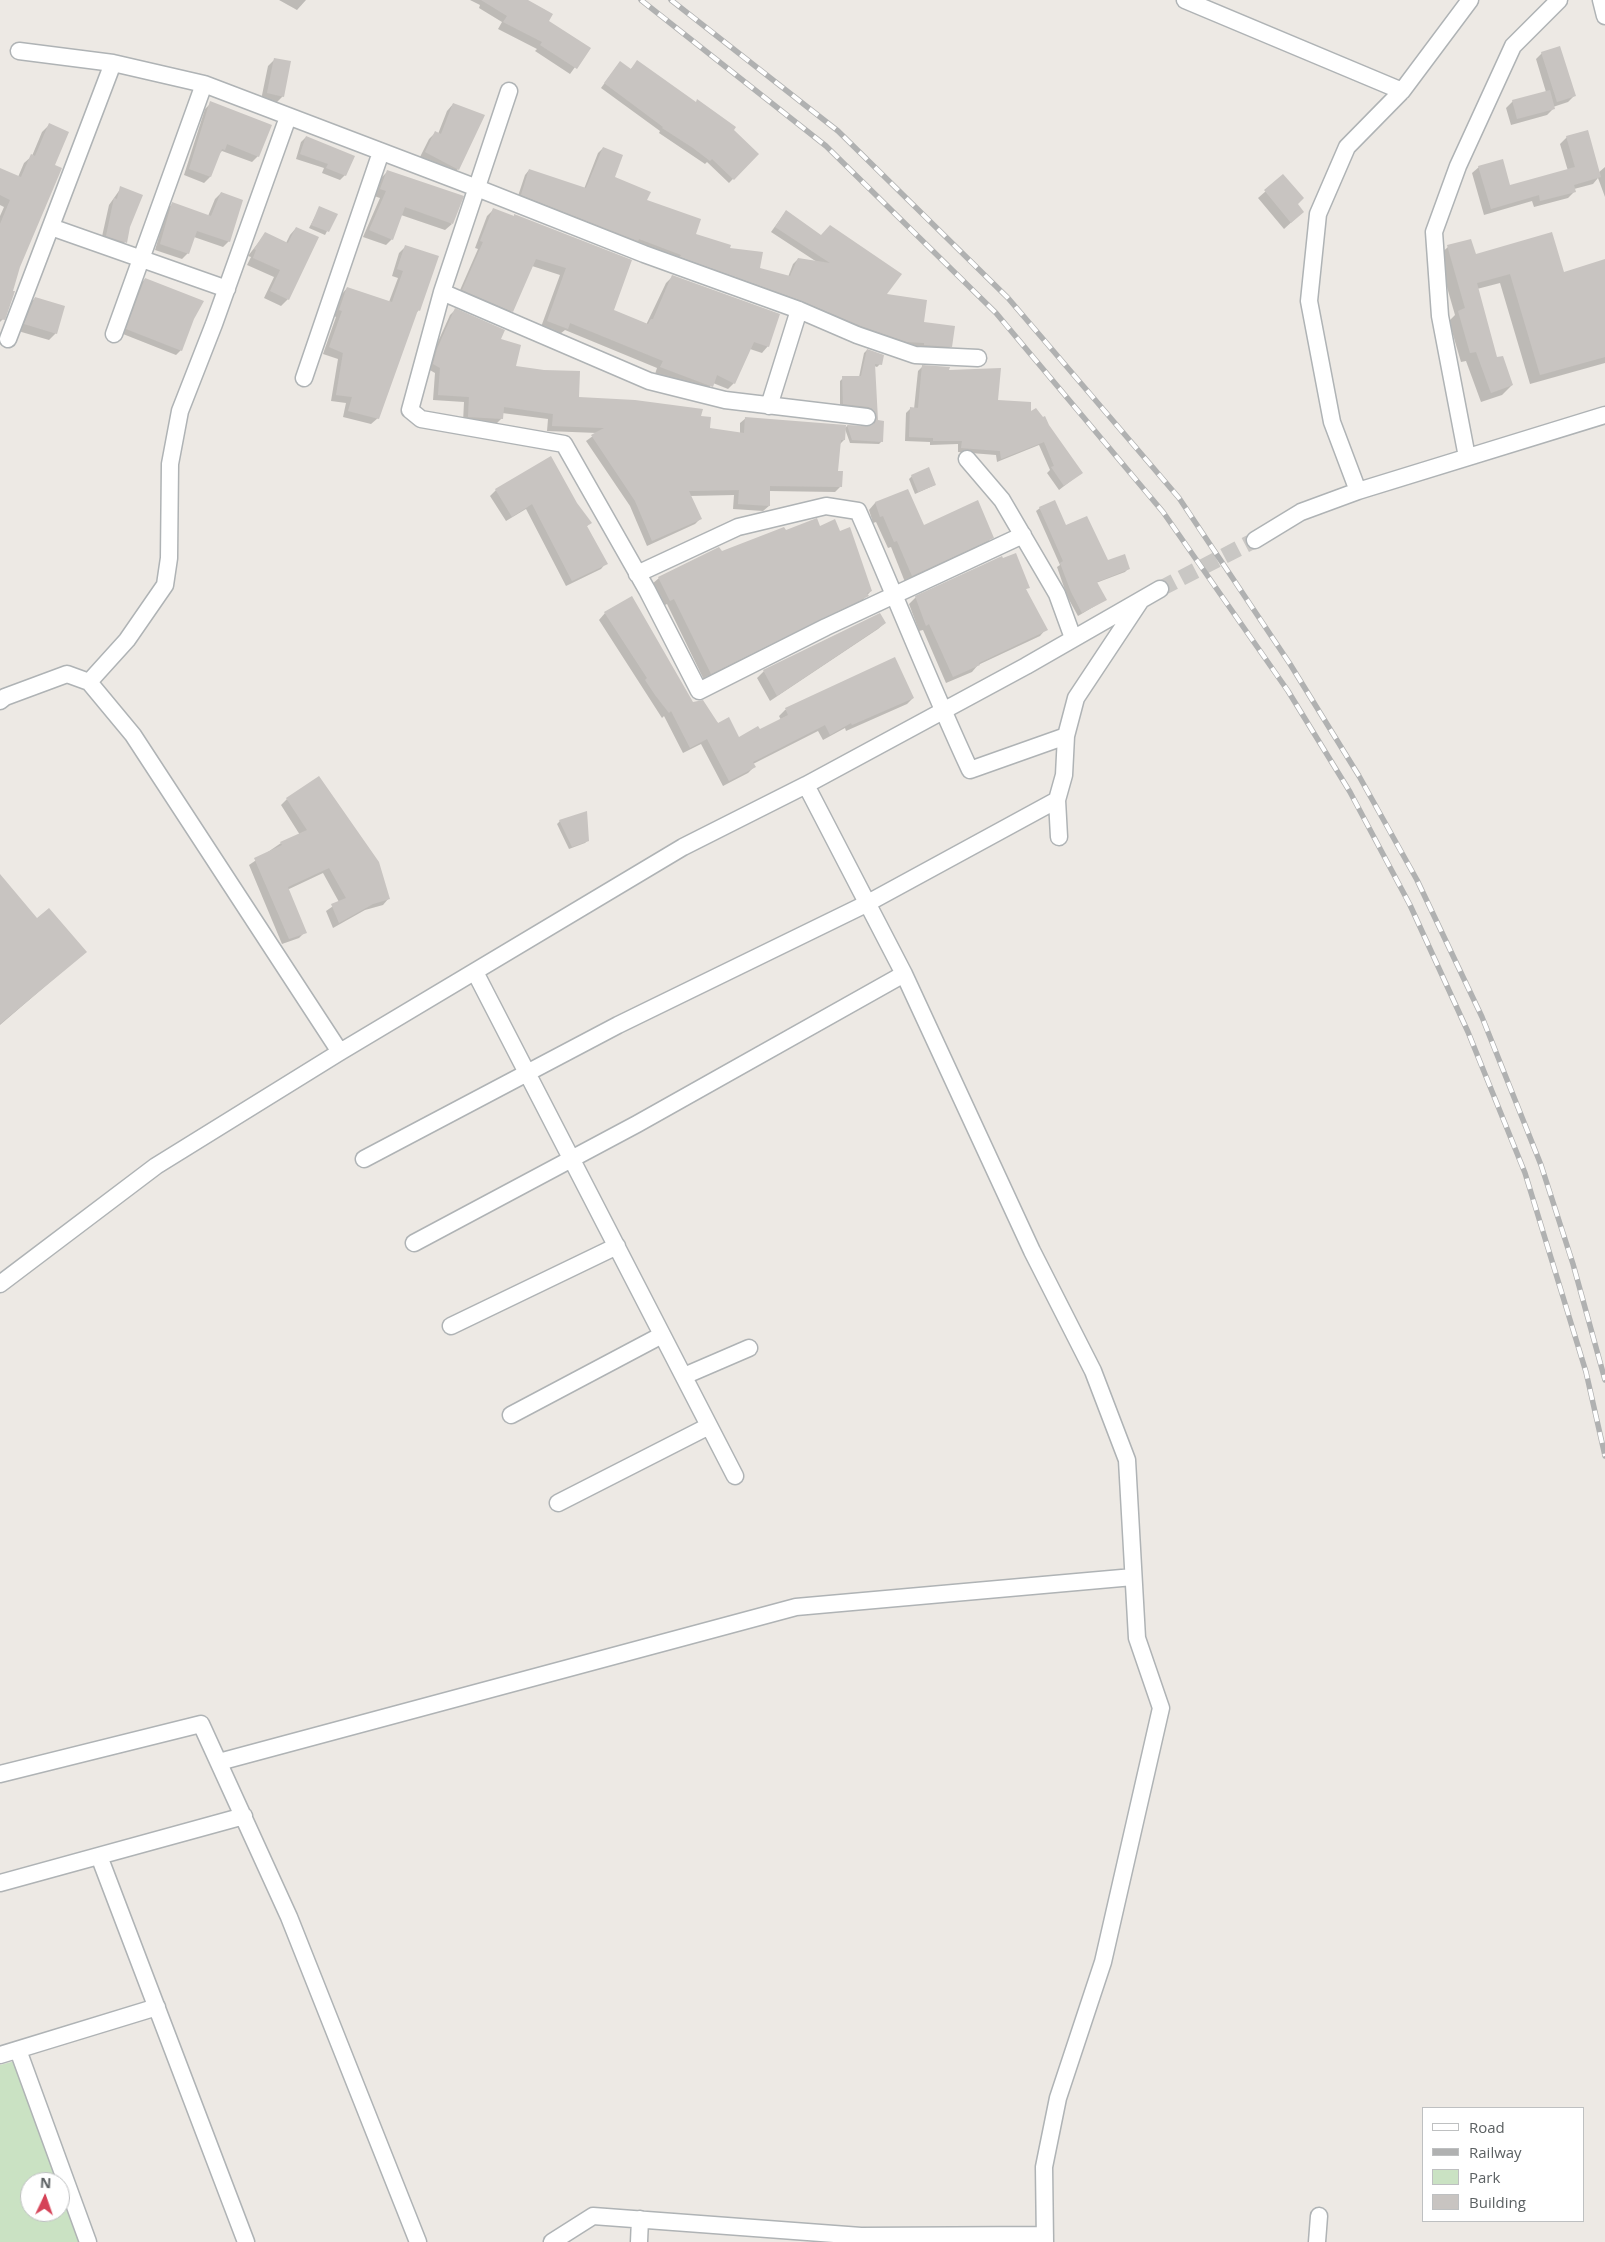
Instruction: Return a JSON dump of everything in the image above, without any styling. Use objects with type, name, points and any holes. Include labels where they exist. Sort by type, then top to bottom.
[{"type":"street","points":[[1184,0],[1402,91]]},
{"type":"street","points":[[1358,491],[1332,422],[1309,301],[1318,214],[1347,147],[1402,91],[1470,0]]},
{"type":"street","points":[[1467,457],[1440,316],[1434,232],[1458,166],[1513,46],[1559,0]]},
{"type":"street","points":[[1601,0],[1605,16]]},
{"type":"street","points":[[19,51],[113,63],[204,84],[477,188],[661,261],[799,310],[857,335],[915,355],[978,358]]},
{"type":"street","points":[[8,339],[113,63]]},
{"type":"street","points":[[114,334],[204,84]]},
{"type":"street","points":[[509,92],[442,292],[410,410],[421,419],[564,444],[637,574],[699,691],[895,594],[1023,535]]},
{"type":"street","points":[[89,682],[127,640],[165,586],[169,558],[170,464],[180,411],[227,289],[288,117]]},
{"type":"street","points":[[304,378],[381,152]]},
{"type":"street","points":[[50,227],[227,289]]},
{"type":"street","points":[[442,292],[649,381],[725,400],[867,418]]},
{"type":"street","points":[[769,406],[799,310]]},
{"type":"street","points":[[1255,540],[1301,512],[1358,491],[1605,415]]},
{"type":"street","points":[[967,460],[1002,500],[1023,535],[1057,594],[1073,638]]},
{"type":"street","points":[[637,574],[738,527],[826,506],[858,510],[970,770],[1066,736]]},
{"type":"street","points":[[0,1284],[156,1166],[340,1052],[683,847],[806,785],[943,711],[1160,589]]},
{"type":"street","points":[[1059,837],[1057,800],[1064,775],[1066,736],[1076,698],[1143,598]]},
{"type":"street","points":[[0,701],[5,697],[67,674],[89,682],[133,735],[340,1052]]},
{"type":"street","points":[[552,2242],[593,2216],[640,2219],[752,2235],[861,2239],[1045,2239],[1044,2167],[1058,2098],[1103,1962],[1161,1708],[1137,1638],[1127,1460],[1093,1371],[1032,1251],[904,974],[866,904],[806,785]]},
{"type":"street","points":[[364,1159],[618,1025],[866,904],[1057,800]]},
{"type":"street","points":[[475,972],[735,1476]]},
{"type":"street","points":[[414,1243],[572,1159],[904,974]]},
{"type":"street","points":[[451,1326],[617,1246]]},
{"type":"street","points":[[511,1415],[662,1334]]},
{"type":"street","points":[[684,1376],[749,1348]]},
{"type":"street","points":[[558,1503],[709,1426]]},
{"type":"street","points":[[219,1762],[796,1607],[1133,1577]]},
{"type":"street","points":[[0,1774],[201,1724],[290,1916],[418,2242]]},
{"type":"street","points":[[0,1883],[244,1816]]},
{"type":"street","points":[[99,1856],[246,2242]]},
{"type":"street","points":[[0,2055],[157,2007]]},
{"type":"street","points":[[18,2050],[88,2242]]},
{"type":"street","points":[[1317,2242],[1320,2216]]},
{"type":"street","points":[[639,2242],[640,2219]]},
{"type":"green space","points":[[15,2061],[56,2172],[20,2172],[20,2222],[70,2222],[70,2210],[82,2242],[0,2242],[0,2065]]},
{"type":"building","points":[[481,0],[528,0],[553,14],[549,21],[591,48],[577,69],[540,45],[542,42],[503,22],[507,16]]},
{"type":"building","points":[[1560,46],[1576,96],[1557,102],[1541,52]]},
{"type":"building","points":[[274,58],[291,61],[284,97],[267,93]]},
{"type":"building","points":[[637,60],[696,102],[697,99],[736,127],[734,130],[759,154],[734,180],[712,159],[710,161],[662,128],[604,83],[620,61],[631,69]]},
{"type":"building","points":[[1550,90],[1555,109],[1517,119],[1512,100]]},
{"type":"building","points":[[210,101],[272,125],[259,157],[227,144],[225,150],[222,149],[211,177],[189,169]]},
{"type":"building","points":[[453,103],[485,115],[459,170],[425,152],[435,131],[441,134]]},
{"type":"building","points":[[49,123],[69,132],[55,165],[62,168],[20,267],[13,291],[15,291],[5,320],[0,319],[0,224],[10,200],[0,195],[0,168],[21,177],[31,154],[35,156]]},
{"type":"building","points":[[1588,130],[1601,177],[1574,185],[1576,192],[1540,201],[1539,195],[1491,209],[1478,166],[1503,159],[1510,185],[1575,167],[1566,136]]},
{"type":"building","points":[[306,136],[355,156],[346,176],[326,168],[328,164],[300,154]]},
{"type":"building","points":[[603,147],[623,155],[615,177],[651,192],[647,200],[701,219],[696,234],[731,245],[730,248],[763,252],[760,268],[790,276],[798,258],[830,263],[775,227],[786,210],[821,235],[830,225],[902,274],[887,294],[927,300],[924,322],[955,326],[952,347],[907,342],[861,326],[802,301],[680,257],[681,255],[639,239],[638,241],[521,195],[529,169],[586,188]]},
{"type":"building","points":[[387,170],[464,196],[453,224],[405,207],[393,240],[369,230],[386,191],[380,189]]},
{"type":"building","points":[[1283,174],[1304,198],[1298,204],[1304,212],[1291,223],[1264,190]]},
{"type":"building","points":[[120,186],[143,195],[130,227],[127,243],[106,236],[114,198],[117,199]]},
{"type":"building","points":[[221,192],[243,200],[230,242],[197,231],[189,254],[160,244],[172,202],[211,216]]},
{"type":"building","points":[[319,206],[338,214],[329,232],[311,225]]},
{"type":"building","points":[[493,208],[514,216],[514,214],[632,260],[614,310],[648,324],[653,319],[672,275],[780,314],[769,347],[754,342],[735,384],[717,375],[713,387],[660,367],[663,361],[570,323],[568,329],[547,321],[566,268],[536,259],[513,312],[462,290],[483,242],[480,241]]},
{"type":"building","points":[[296,227],[319,237],[289,300],[270,291],[280,270],[253,258],[256,250],[254,249],[265,232],[288,243]]},
{"type":"building","points":[[1552,232],[1564,272],[1605,259],[1605,357],[1540,375],[1510,274],[1477,283],[1497,357],[1503,356],[1513,385],[1491,393],[1476,352],[1470,353],[1458,311],[1465,308],[1447,245],[1471,239],[1476,254]]},
{"type":"building","points":[[405,245],[439,256],[379,419],[348,411],[352,397],[336,395],[343,353],[329,347],[342,311],[339,310],[347,287],[392,302],[403,271],[397,269]]},
{"type":"building","points":[[145,278],[204,301],[194,319],[182,351],[126,329]]},
{"type":"building","points":[[35,297],[65,306],[57,334],[24,324]]},
{"type":"building","points":[[455,308],[505,330],[501,339],[521,345],[516,366],[544,370],[580,371],[579,397],[635,400],[703,409],[701,416],[711,417],[710,428],[744,433],[745,417],[846,425],[845,440],[841,440],[838,471],[843,471],[842,487],[770,486],[770,506],[738,504],[739,490],[689,491],[702,519],[652,541],[635,501],[591,435],[604,428],[552,426],[553,414],[504,407],[503,419],[468,417],[469,397],[438,395],[440,368],[433,364],[437,349]]},
{"type":"building","points":[[867,349],[884,355],[882,365],[875,364],[878,420],[884,421],[883,442],[852,440],[847,425],[870,426],[875,423],[876,414],[869,407],[843,404],[842,376],[861,376]]},
{"type":"building","points":[[922,365],[950,367],[949,370],[1001,368],[998,400],[1031,402],[1031,411],[1036,408],[1043,417],[1045,416],[1049,425],[1083,473],[1064,486],[1051,467],[1054,466],[1044,442],[1001,459],[1000,451],[961,448],[962,441],[933,441],[933,438],[909,437],[910,407],[918,408]]},
{"type":"building","points":[[551,456],[577,503],[592,523],[587,526],[608,564],[572,581],[532,504],[512,517],[495,489]]},
{"type":"building","points":[[929,467],[936,485],[918,492],[911,475]]},
{"type":"building","points":[[908,489],[924,525],[978,500],[994,538],[912,576],[897,541],[894,542],[883,516],[880,517],[875,502]]},
{"type":"building","points":[[1055,500],[1066,525],[1087,516],[1108,560],[1125,554],[1130,569],[1097,582],[1107,600],[1082,613],[1071,592],[1060,563],[1063,561],[1039,507]]},
{"type":"building","points":[[817,518],[820,526],[835,519],[840,531],[850,527],[872,591],[867,593],[869,596],[711,674],[674,599],[670,601],[658,577],[719,547],[722,551],[784,527],[786,530]]},
{"type":"building","points":[[1016,553],[1030,588],[1026,589],[1048,630],[953,677],[929,624],[926,626],[915,596],[1002,556],[1003,558]]},
{"type":"building","points":[[632,596],[693,702],[703,700],[718,723],[729,717],[739,737],[758,726],[760,729],[788,715],[785,708],[895,657],[914,698],[852,725],[851,723],[830,735],[825,725],[753,762],[756,767],[729,781],[707,739],[690,748],[671,711],[669,713],[655,695],[645,680],[647,678],[604,612]]},
{"type":"building","points":[[880,613],[886,623],[777,696],[763,670]]},
{"type":"building","points":[[319,776],[379,862],[390,899],[373,904],[339,923],[331,904],[346,898],[329,868],[288,887],[307,933],[289,939],[254,858],[282,845],[280,842],[307,830],[286,798]]},
{"type":"building","points":[[587,811],[589,841],[572,847],[559,820]]},
{"type":"building","points":[[0,874],[37,918],[49,908],[87,952],[0,1024]]},
{"type":"tunnel","points":[[1160,589],[1255,540]]},
{"type":"railway","points":[[641,0],[826,146],[996,313],[1163,512],[1288,691],[1350,792],[1410,905],[1468,1032],[1525,1173],[1586,1372],[1605,1456]]},
{"type":"railway","points":[[671,0],[838,131],[1008,298],[1179,498],[1290,664],[1359,776],[1417,880],[1482,1017],[1541,1165],[1573,1264],[1605,1380]]}]
